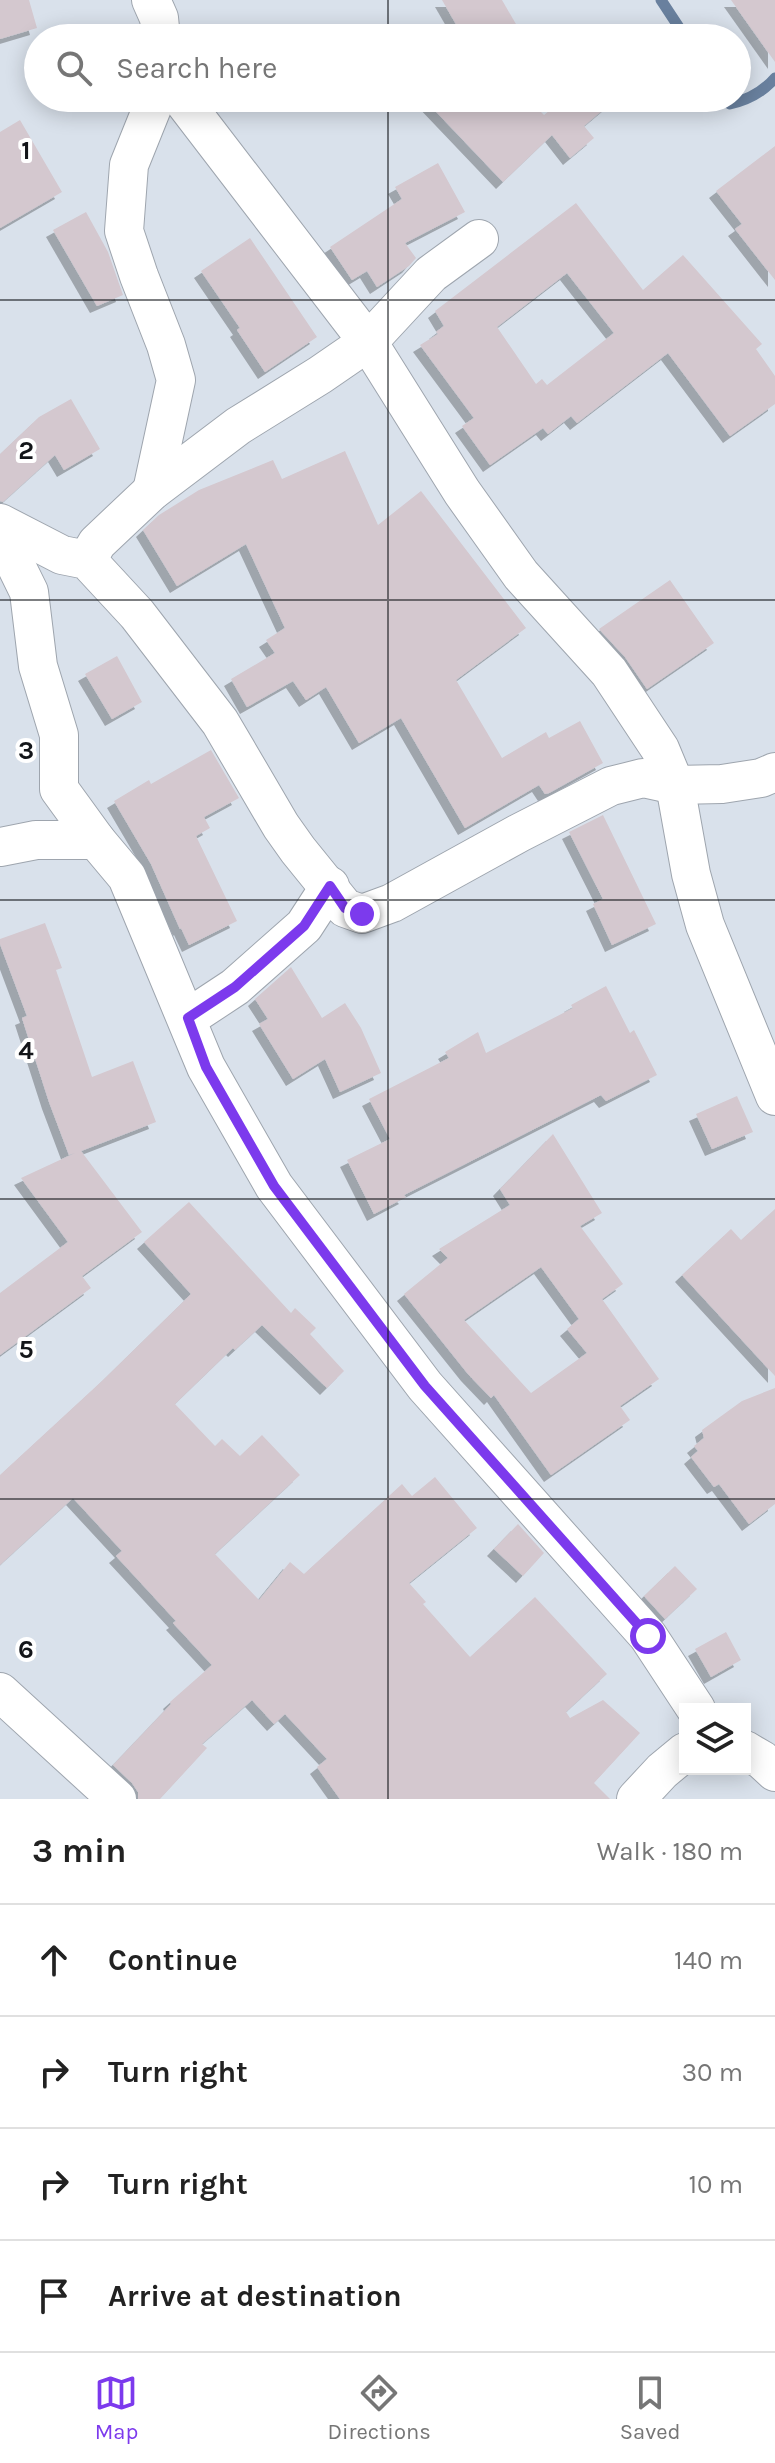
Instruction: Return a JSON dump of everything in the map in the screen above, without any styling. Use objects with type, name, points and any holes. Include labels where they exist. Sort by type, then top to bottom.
[{"type":"street","points":[[151,0],[160,24]]},
{"type":"street","points":[[150,112],[129,165],[124,231],[176,380],[152,491]]},
{"type":"street","points":[[192,112],[368,342],[462,492],[521,575],[609,672],[660,749],[675,785],[691,874],[705,925],[775,1096]]},
{"type":"street","points":[[87,560],[97,543],[152,491],[238,426],[368,342],[431,274],[479,239]]},
{"type":"street","points":[[0,523],[62,555],[87,560],[137,614],[220,722],[281,826],[345,908],[362,914],[392,903],[611,786],[643,778],[675,785],[722,784],[761,778],[775,772]]},
{"type":"street","points":[[0,533],[29,592],[38,666],[59,735],[59,789],[127,877],[206,1067],[274,1186],[425,1386],[648,1636],[692,1703]]},
{"type":"street","points":[[0,847],[36,840],[96,840]]},
{"type":"street","points":[[188,1018],[235,987],[304,926],[330,886]]},
{"type":"street","points":[[0,1692],[117,1799]]},
{"type":"street","points":[[751,1754],[775,1772]]},
{"type":"street","points":[[636,1799],[679,1757]]},
{"type":"building","points":[[0,0],[29,0],[36,24],[24,24],[24,32],[0,39]]},
{"type":"building","points":[[442,0],[502,0],[516,24],[456,24]]},
{"type":"building","points":[[731,0],[775,0],[775,62],[751,24]]},
{"type":"building","points":[[436,112],[541,112],[544,115],[548,112],[600,112],[584,126],[594,138],[570,158],[552,135],[503,182]]},
{"type":"building","points":[[20,120],[62,192],[0,228],[0,132]]},
{"type":"building","points":[[775,146],[775,280],[735,229],[742,224],[716,191]]},
{"type":"building","points":[[438,163],[465,212],[405,243],[416,258],[377,287],[367,271],[352,280],[330,247],[402,199],[395,187]]},
{"type":"building","points":[[576,203],[643,290],[683,255],[762,344],[756,349],[775,376],[775,404],[730,436],[668,353],[577,423],[571,416],[548,434],[543,428],[490,465],[462,426],[474,418],[420,345],[438,334],[436,332],[444,326],[435,311]],"holes":[[[567,273],[614,333],[547,385],[542,379],[536,384],[497,327]]]},
{"type":"building","points":[[86,212],[108,252],[123,295],[97,306],[53,230]]},
{"type":"building","points":[[250,238],[317,337],[265,372],[237,330],[240,328],[201,271]]},
{"type":"building","points":[[71,399],[100,449],[64,470],[55,455],[3,502],[0,501],[0,454],[39,417]]},
{"type":"building","points":[[345,451],[378,525],[421,491],[526,628],[456,680],[502,758],[546,732],[549,738],[580,721],[603,763],[549,793],[545,794],[539,785],[465,828],[401,718],[359,743],[326,687],[306,700],[293,681],[247,707],[231,679],[275,653],[266,640],[285,628],[246,544],[177,586],[143,530],[159,515],[199,490],[273,460],[282,479]]},
{"type":"building","points":[[670,580],[714,643],[647,689],[625,657],[599,629]]},
{"type":"building","points":[[117,656],[142,702],[112,719],[85,674]]},
{"type":"building","points":[[211,750],[239,798],[204,817],[210,828],[196,836],[237,921],[189,945],[151,864],[114,801]]},
{"type":"building","points":[[603,815],[656,924],[612,945],[593,904],[603,899],[569,832]]},
{"type":"building","points":[[45,923],[62,968],[56,970],[92,1077],[133,1061],[156,1122],[81,1151],[142,1232],[82,1276],[91,1288],[0,1355],[0,1293],[68,1242],[21,1178],[75,1153],[69,1155],[49,1102],[22,1018],[27,1016],[0,944],[0,939]]},
{"type":"building","points":[[291,967],[322,1018],[345,1003],[361,1028],[381,1073],[340,1092],[325,1059],[293,1079],[259,1024],[268,1019],[255,999]]},
{"type":"building","points":[[606,986],[630,1033],[634,1030],[657,1075],[606,1101],[601,1095],[404,1195],[406,1197],[374,1214],[347,1160],[390,1139],[369,1099],[449,1058],[445,1052],[478,1032],[486,1053],[573,1008],[571,1005]]},
{"type":"building","points":[[737,1096],[753,1132],[712,1149],[696,1114]]},
{"type":"building","points":[[553,1134],[602,1213],[580,1226],[623,1284],[602,1299],[659,1379],[620,1406],[630,1420],[551,1475],[494,1395],[491,1398],[468,1374],[404,1294],[448,1258],[439,1249],[510,1205],[500,1189]],"holes":[[[541,1267],[579,1319],[567,1329],[587,1353],[531,1393],[464,1320]]]},
{"type":"building","points":[[189,1202],[291,1313],[295,1308],[316,1328],[310,1334],[344,1371],[327,1388],[262,1325],[235,1350],[233,1348],[175,1404],[215,1446],[222,1439],[240,1456],[262,1435],[300,1475],[215,1554],[259,1600],[290,1562],[304,1574],[402,1484],[412,1496],[435,1477],[477,1528],[409,1583],[426,1602],[423,1604],[470,1657],[535,1597],[607,1674],[566,1712],[570,1718],[603,1700],[640,1733],[594,1783],[610,1799],[340,1799],[317,1767],[327,1759],[285,1714],[274,1724],[252,1700],[202,1744],[207,1748],[160,1799],[138,1799],[138,1792],[132,1783],[113,1765],[170,1702],[212,1665],[116,1556],[122,1551],[73,1498],[0,1565],[0,1475],[191,1294],[144,1242]]},
{"type":"building","points":[[775,1209],[775,1376],[682,1275],[731,1229],[741,1240]]},
{"type":"building","points":[[775,1388],[775,1504],[749,1524],[719,1484],[714,1487],[691,1457],[698,1451],[694,1446],[704,1438],[702,1430],[742,1401]]},
{"type":"building","points":[[518,1524],[544,1553],[523,1576],[494,1549]]},
{"type":"building","points":[[675,1566],[697,1589],[665,1619],[644,1596]]},
{"type":"building","points":[[726,1632],[741,1660],[711,1677],[695,1649]]},
{"type":"waterway","points":[[661,0],[677,24]]},
{"type":"waterway","points":[[751,96],[775,78]]},
{"type":"route","points":[[362,914],[345,908],[330,886],[304,926],[235,987],[188,1018],[206,1067],[274,1186],[425,1386],[648,1636]]}]
